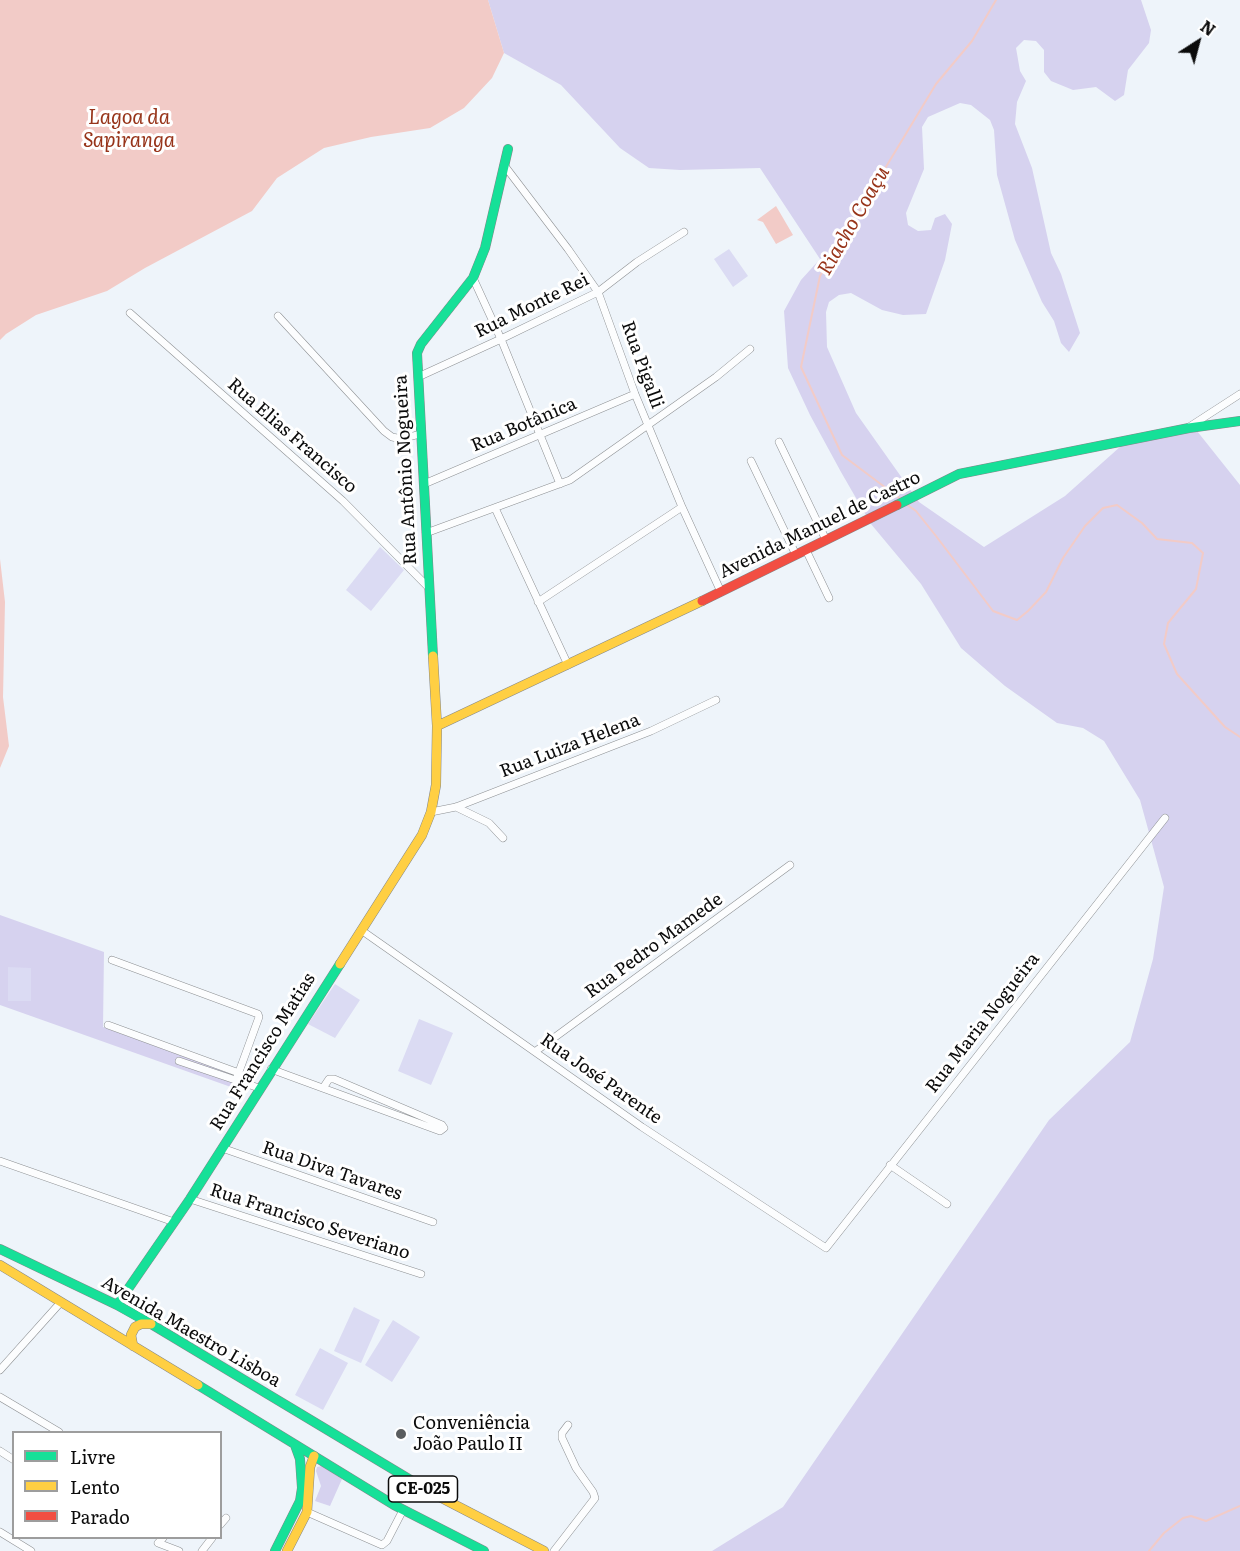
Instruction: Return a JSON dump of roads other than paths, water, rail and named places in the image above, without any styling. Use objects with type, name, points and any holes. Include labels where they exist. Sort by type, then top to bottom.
[{"type":"main road","name":"Rua Antônio Nogueira","points":[[431,813],[436,785],[437,726],[417,353],[421,344],[473,278],[485,248],[508,149]]},
{"type":"main road","name":"Avenida Manuel de Castro","points":[[437,726],[721,592],[959,474],[1189,428],[1240,421]]},
{"type":"main road","name":"Rua Francisco Matias","points":[[117,1305],[190,1199],[422,835],[431,813]]},
{"type":"main road","name":"Avenida Maestro Lisboa","points":[[0,1249],[117,1305],[415,1484],[519,1539]]},
{"type":"main road","name":"CE-025","points":[[0,1265],[403,1510],[484,1551]]},
{"type":"main road","points":[[133,1346],[131,1335],[135,1327],[141,1324],[151,1324]]},
{"type":"main road","points":[[275,1551],[300,1501],[302,1488],[300,1460],[295,1445]]},
{"type":"main road","points":[[287,1551],[307,1512],[310,1467],[314,1456]]},
{"type":"main road","name":"CE-025","points":[[519,1539],[544,1551]]},
{"type":"main road","points":[[519,1539],[526,1551]]},
{"type":"street","name":"Rua Pigalli","points":[[504,165],[598,292],[635,394],[682,507],[721,592]]},
{"type":"street","name":"Rua Monte Rei","points":[[418,376],[598,292],[684,232]]},
{"type":"street","points":[[473,278],[501,339],[560,484]]},
{"type":"street","name":"Rua Elias Francisco","points":[[130,313],[343,501],[428,588]]},
{"type":"street","points":[[278,316],[384,431],[402,440],[420,434]]},
{"type":"street","points":[[426,532],[560,484],[578,475],[716,377],[750,349]]},
{"type":"street","name":"Rua Botânica","points":[[424,484],[635,394]]},
{"type":"street","points":[[1189,428],[1240,394]]},
{"type":"street","points":[[779,442],[826,540]]},
{"type":"street","points":[[751,461],[796,555]]},
{"type":"street","points":[[538,602],[682,507]]},
{"type":"street","points":[[495,508],[568,665]]},
{"type":"street","points":[[806,550],[829,598]]},
{"type":"street","name":"Rua Luiza Helena","points":[[431,813],[456,807],[651,730],[716,700]]},
{"type":"street","points":[[456,807],[489,823],[503,838]]},
{"type":"street","name":"Rua Maria Nogueira","points":[[826,1248],[1165,818]]},
{"type":"street","name":"Rua Pedro Mamede","points":[[536,1052],[790,865]]},
{"type":"street","name":"Rua José Parente","points":[[361,930],[642,1127],[826,1248]]},
{"type":"street","points":[[112,960],[258,1014],[259,1017],[237,1076]]},
{"type":"street","points":[[108,1025],[237,1076],[259,1088]]},
{"type":"street","points":[[179,1061],[237,1076]]},
{"type":"street","points":[[271,1069],[440,1131],[444,1128],[442,1125],[333,1079],[329,1079],[323,1088]]},
{"type":"street","name":"Rua Diva Tavares","points":[[222,1148],[433,1222]]},
{"type":"street","points":[[0,1161],[174,1222]]},
{"type":"street","points":[[890,1165],[947,1204]]},
{"type":"street","name":"Rua Francisco Severiano","points":[[190,1199],[421,1274]]},
{"type":"street","points":[[0,1370],[61,1302]]},
{"type":"street","points":[[0,1397],[57,1431]]},
{"type":"street","points":[[554,1551],[595,1498],[576,1468],[562,1438],[562,1433],[568,1425]]},
{"type":"street","points":[[307,1512],[382,1545],[387,1541],[403,1510]]},
{"type":"street","points":[[222,1523],[226,1518]]},
{"type":"street","points":[[0,1532],[31,1551]]},
{"type":"street","points":[[161,1539],[158,1543],[179,1551]]},
{"type":"street","points":[[202,1551],[211,1539]]},
{"type":"water","name":"Lagoa da Sapiranga","points":[[0,0],[488,0],[504,53],[492,78],[464,108],[430,128],[371,137],[324,148],[277,178],[252,211],[107,291],[36,315],[0,340]]},
{"type":"water","points":[[776,206],[793,235],[776,244],[763,222],[757,220]]},
{"type":"water","points":[[0,559],[5,602],[3,697],[9,746],[0,768]]},
{"type":"waterway","name":"Riacho Coaçu","points":[[902,500],[842,455],[801,367],[820,276],[936,84],[972,41],[996,0]]},
{"type":"waterway","name":"Riacho Coaçu","points":[[906,504],[916,511],[993,611],[1017,620],[1046,592],[1063,558],[1085,526],[1103,508],[1117,505],[1142,523],[1157,539],[1192,543],[1203,553],[1196,589],[1168,623],[1164,644],[1177,674],[1225,727],[1240,737]]},
{"type":"waterway","name":"Riacho Coaçu","points":[[1149,1551],[1164,1533],[1183,1518],[1191,1516],[1206,1521],[1240,1506]]},
{"type":"place","name":"Conveniência João Paulo II","points":[[401,1434]]}]
